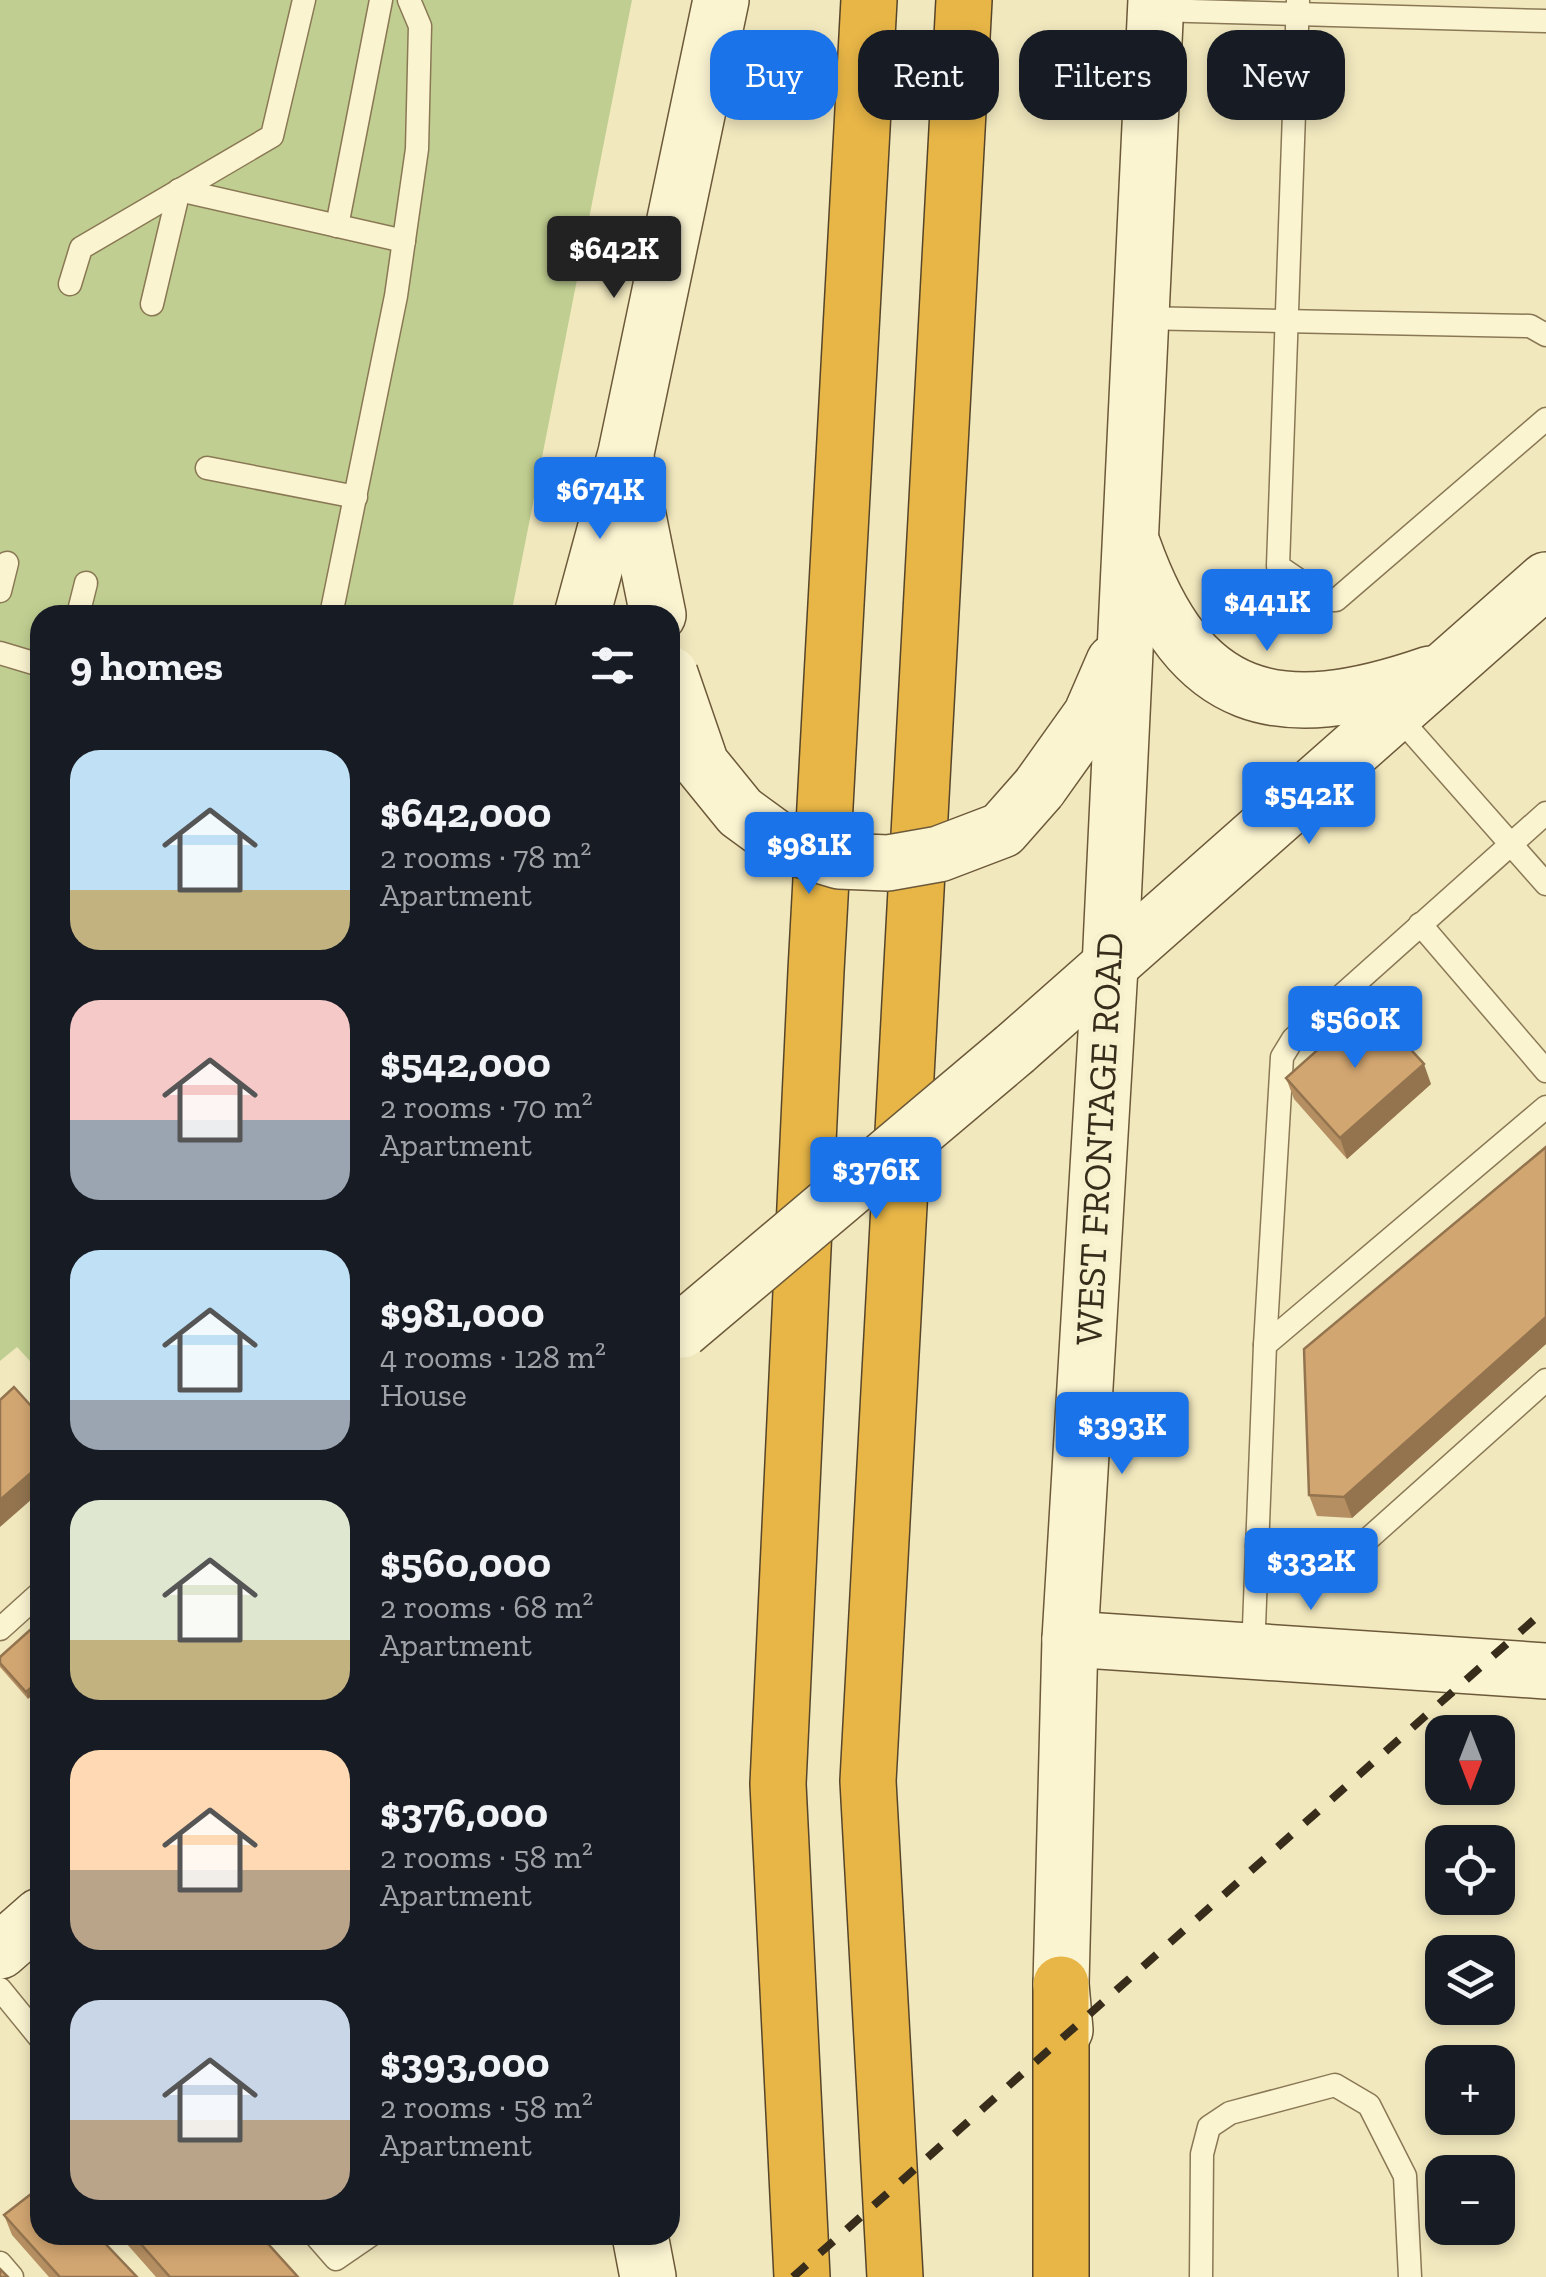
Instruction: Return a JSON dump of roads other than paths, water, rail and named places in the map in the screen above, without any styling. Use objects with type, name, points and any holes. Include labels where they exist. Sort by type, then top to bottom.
[{"type":"highway","points":[[802,2277],[778,1784],[816,971],[869,0]]},
{"type":"highway","points":[[896,2277],[868,1781],[964,0]]},
{"type":"highway","points":[[950,242],[1000,0]]},
{"type":"highway","points":[[1061,1984],[1061,2277]]},
{"type":"street","points":[[585,605],[626,453],[720,0]]},
{"type":"street","name":"WEST FRONTAGE ROAD","points":[[1088,2277],[1061,1984],[1070,1639],[1110,967],[1156,5]]},
{"type":"street","points":[[626,453],[656,605]]},
{"type":"street","points":[[1129,536],[1146,583],[1162,612],[1196,657],[1240,691],[1302,701],[1403,684],[1447,668]]},
{"type":"street","points":[[680,1332],[1110,967],[1546,580]]},
{"type":"street","points":[[680,703],[701,764],[740,812],[785,845],[839,862],[888,863],[940,854],[1002,830],[1040,788],[1091,715],[1125,636]]},
{"type":"street","points":[[1070,1639],[1546,1671]]},
{"type":"street","points":[[642,2245],[648,2277]]},
{"type":"lane","points":[[70,284],[80,248],[272,136],[304,0]]},
{"type":"lane","points":[[337,226],[380,0]]},
{"type":"lane","points":[[332,605],[356,497],[418,150],[420,26],[409,0]]},
{"type":"lane","points":[[1156,5],[1298,7],[1546,21]]},
{"type":"lane","points":[[1298,7],[1278,566],[1328,600],[1336,600],[1546,419]]},
{"type":"lane","points":[[179,190],[404,241]]},
{"type":"lane","points":[[152,304],[179,190]]},
{"type":"lane","points":[[1139,318],[1530,326],[1546,335]]},
{"type":"lane","points":[[207,468],[356,497]]},
{"type":"lane","points":[[0,591],[7,563]]},
{"type":"lane","points":[[80,605],[86,583]]},
{"type":"lane","points":[[0,653],[30,662]]},
{"type":"lane","points":[[1395,713],[1546,884]]},
{"type":"lane","points":[[1253,1652],[1282,1057],[1292,1039],[1546,813]]},
{"type":"lane","points":[[1420,924],[1546,1071]]},
{"type":"lane","points":[[1265,1345],[1546,1107]]},
{"type":"lane","points":[[1257,1546],[1338,1551],[1367,1540],[1546,1380]]},
{"type":"lane","points":[[0,1629],[30,1603]]},
{"type":"lane","points":[[18,1613],[30,1626]]},
{"type":"lane","points":[[9,1949],[30,2009]]},
{"type":"lane","points":[[1201,2277],[1202,2154],[1209,2127],[1230,2113],[1335,2086],[1369,2105],[1405,2176],[1410,2277]]},
{"type":"lane","points":[[323,2245],[336,2260],[356,2245]]},
{"type":"lane","points":[[0,2263],[12,2277]]},
{"type":"railway","points":[[793,2277],[1546,1609]]}]
